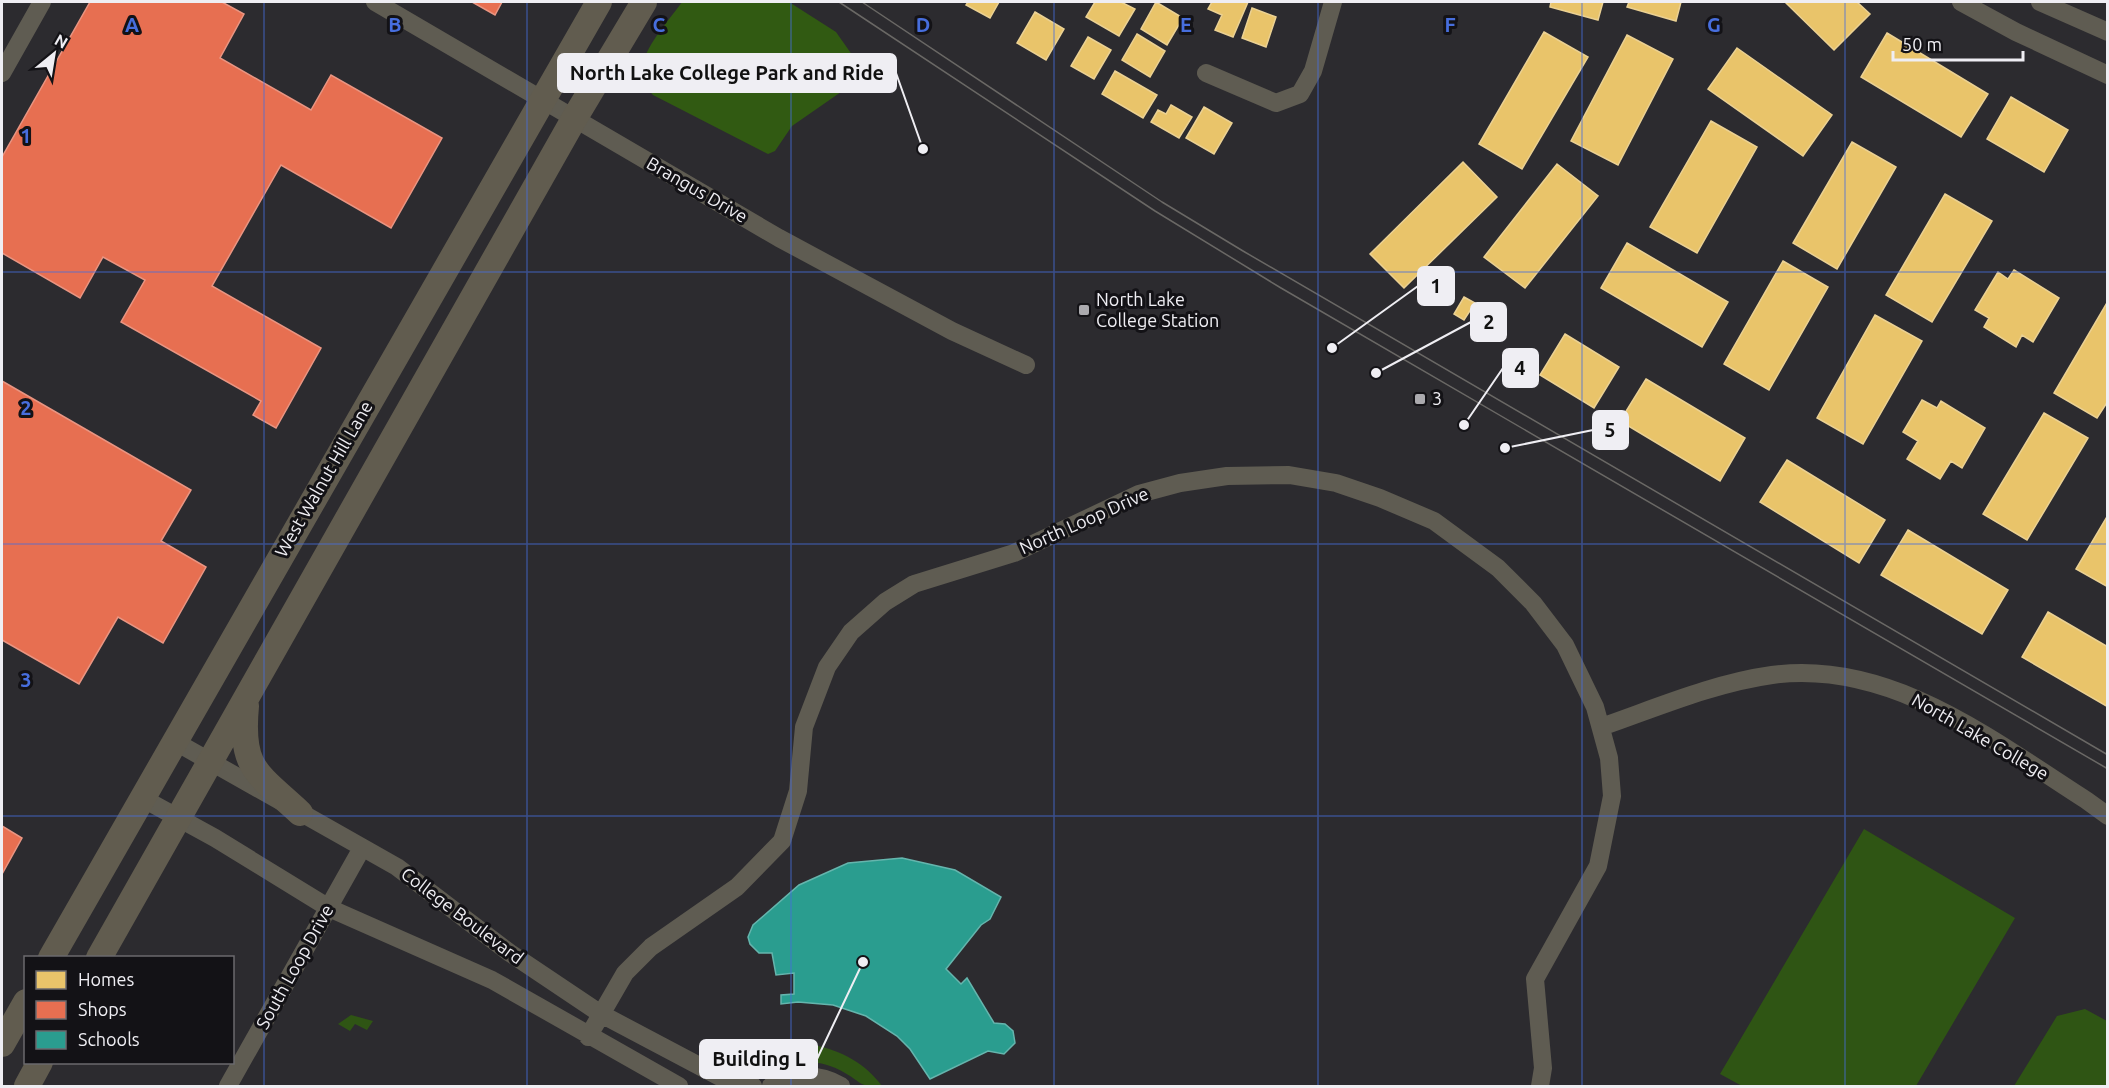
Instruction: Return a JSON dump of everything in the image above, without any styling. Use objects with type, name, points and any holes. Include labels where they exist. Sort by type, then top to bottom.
[{"type":"main road","name":"West Walnut Hill Lane","points":[[52,956],[540,100],[599,2]]},
{"type":"main road","points":[[100,956],[574,119],[644,2]]},
{"type":"main road","points":[[246,700],[243,737],[249,761],[300,813]]},
{"type":"main road","points":[[2,1044],[24,1006]]},
{"type":"main road","points":[[27,1086],[39,1064]]},
{"type":"street","points":[[2,73],[42,2]]},
{"type":"street","name":"Brangus Drive","points":[[375,2],[540,100],[877,292],[952,331],[1026,365]]},
{"type":"street","points":[[1206,73],[1276,103],[1300,94],[1313,71],[1333,2]]},
{"type":"street","points":[[1961,2],[1992,20],[2108,75]]},
{"type":"street","points":[[2040,2],[2108,32]]},
{"type":"street","name":"North Loop Drive","points":[[588,1037],[625,973],[651,946],[737,888],[782,841],[798,791],[804,727],[827,667],[851,632],[885,602],[914,584],[1014,553],[1108,507],[1149,491],[1180,483],[1227,476],[1289,475],[1336,483],[1380,498],[1434,521],[1498,568],[1533,603],[1565,645],[1595,707],[1609,758],[1612,796],[1598,866],[1535,979],[1543,1068],[1540,1086]]},
{"type":"street","name":"North Lake College","points":[[1601,727],[1717,688],[1770,675],[1806,672],[1844,675],[1894,689],[1941,711],[2108,816]]},
{"type":"street","name":"College Boulevard","points":[[174,741],[397,867],[510,953],[602,1014],[722,1078],[753,1086]]},
{"type":"street","name":"College Boulevard","points":[[142,798],[178,817],[329,908],[492,980],[588,1037],[679,1086]]},
{"type":"street","name":"South Loop Drive","points":[[228,1086],[362,848]]},
{"type":"street","points":[[771,1086],[785,1080],[807,1076],[829,1080],[841,1086]]},
{"type":"green space","points":[[682,2],[789,2],[836,32],[855,59],[854,73],[841,92],[792,126],[775,151],[768,154],[653,95],[640,81],[644,59],[649,49]]},
{"type":"green space","points":[[1864,829],[2015,918],[1916,1086],[1742,1086],[1720,1074]]},
{"type":"green space","points":[[2085,1009],[2107,1021],[2107,1086],[2014,1086],[2057,1016]]},
{"type":"green space","points":[[351,1015],[373,1021],[367,1030],[355,1024],[350,1031],[338,1024]]},
{"type":"green space","points":[[814,1045],[852,1059],[882,1086],[865,1085],[834,1067],[823,1064],[791,1064],[759,1074],[751,1067],[753,1060],[774,1049]]},
{"type":"building: Homes","points":[[968,2],[999,2],[990,18],[966,5]]},
{"type":"building: Homes","points":[[1095,2],[1121,2],[1135,9],[1119,36],[1086,17]]},
{"type":"building: Homes","points":[[1156,2],[1183,18],[1167,45],[1141,29]]},
{"type":"building: Homes","points":[[1212,2],[1248,2],[1233,37],[1215,30],[1222,15],[1208,9]]},
{"type":"building: Homes","points":[[1551,2],[1603,2],[1598,20],[1550,7]]},
{"type":"building: Homes","points":[[1629,2],[1681,2],[1676,21],[1627,7]]},
{"type":"building: Homes","points":[[1785,2],[1857,2],[1870,14],[1834,50]]},
{"type":"building: Homes","points":[[1252,8],[1276,17],[1266,47],[1242,38]]},
{"type":"building: Homes","points":[[1035,12],[1064,29],[1046,60],[1017,43]]},
{"type":"building: Homes","points":[[1544,32],[1588,57],[1522,169],[1479,144]]},
{"type":"building: Homes","points":[[1887,33],[1988,94],[1961,137],[1861,77]]},
{"type":"building: Homes","points":[[1137,34],[1165,51],[1150,77],[1122,60]]},
{"type":"building: Homes","points":[[1627,35],[1673,59],[1618,165],[1571,141]]},
{"type":"building: Homes","points":[[1088,37],[1111,50],[1094,79],[1071,66]]},
{"type":"building: Homes","points":[[1737,48],[1832,115],[1803,156],[1708,89]]},
{"type":"building: Homes","points":[[1115,71],[1157,95],[1143,118],[1102,94]]},
{"type":"building: Homes","points":[[2011,97],[2068,130],[2044,172],[1987,139]]},
{"type":"building: Homes","points":[[1171,105],[1192,117],[1179,138],[1151,122],[1158,110],[1166,114]]},
{"type":"building: Homes","points":[[1204,107],[1232,123],[1214,154],[1186,138]]},
{"type":"building: Homes","points":[[1711,121],[1757,147],[1697,253],[1650,227]]},
{"type":"building: Homes","points":[[1852,142],[1896,167],[1837,269],[1793,243]]},
{"type":"building: Homes","points":[[1463,162],[1497,197],[1404,288],[1370,254]]},
{"type":"building: Homes","points":[[1557,164],[1598,196],[1525,288],[1484,257]]},
{"type":"building: Homes","points":[[1945,194],[1992,221],[1932,322],[1886,295]]},
{"type":"building: Homes","points":[[1627,243],[1728,302],[1702,347],[1601,288]]},
{"type":"building: Homes","points":[[1783,261],[1828,287],[1769,390],[1724,364]]},
{"type":"building: Homes","points":[[2014,270],[2059,298],[2033,342],[2022,335],[2016,347],[1984,327],[1989,318],[1975,310],[1998,272],[2008,279]]},
{"type":"building: Homes","points":[[1464,297],[1475,303],[1464,320],[1454,314]]},
{"type":"building: Homes","points":[[2108,301],[2108,401],[2097,418],[2054,393]]},
{"type":"building: Homes","points":[[1875,315],[1922,341],[1863,444],[1817,418]]},
{"type":"building: Homes","points":[[1565,334],[1619,367],[1594,408],[1540,375]]},
{"type":"building: Homes","points":[[1646,379],[1745,438],[1720,481],[1620,421]]},
{"type":"building: Homes","points":[[1922,400],[1937,408],[1941,401],[1985,428],[1962,468],[1951,461],[1940,479],[1907,459],[1918,441],[1903,432]]},
{"type":"building: Homes","points":[[2044,413],[2088,438],[2027,540],[1983,514]]},
{"type":"building: Homes","points":[[1787,460],[1885,520],[1859,563],[1760,502]]},
{"type":"building: Homes","points":[[2108,515],[2108,587],[2076,569]]},
{"type":"building: Homes","points":[[1908,530],[2008,590],[1982,634],[1881,575]]},
{"type":"building: Homes","points":[[2048,612],[2108,647],[2108,707],[2022,657]]},
{"type":"building: Shops","points":[[90,2],[222,2],[244,14],[220,58],[311,110],[331,75],[442,138],[391,228],[281,165],[212,286],[321,348],[276,428],[253,415],[261,401],[121,322],[145,280],[103,257],[80,298],[2,253],[2,157]]},
{"type":"building: Shops","points":[[472,2],[502,2],[495,15]]},
{"type":"building: Shops","points":[[2,381],[191,490],[161,541],[206,567],[163,643],[118,617],[79,684],[2,640]]},
{"type":"building: Shops","points":[[2,826],[22,838],[2,874]]},
{"type":"building: Schools","points":[[902,858],[955,870],[1001,897],[990,919],[981,925],[946,969],[961,984],[967,978],[994,1023],[1005,1024],[1013,1031],[1015,1043],[1004,1054],[988,1051],[930,1079],[910,1049],[897,1036],[866,1016],[833,1005],[798,1002],[781,1004],[781,995],[794,994],[794,973],[776,975],[772,953],[759,953],[750,944],[748,937],[753,925],[799,885],[848,863]]},
{"type":"tram line","points":[[839,2],[1155,211],[1281,288],[2108,769]]},
{"type":"tram line","points":[[862,2],[1162,202],[1243,251],[2108,755]]},
{"type":"place","name":"North Lake College Park and Ride","points":[[923,149]]},
{"type":"place","name":"North Lake College Station","points":[[1084,310]]},
{"type":"place","name":"1","points":[[1332,348]]},
{"type":"place","name":"2","points":[[1376,373]]},
{"type":"place","name":"3","points":[[1420,399]]},
{"type":"place","name":"4","points":[[1464,425]]},
{"type":"place","name":"5","points":[[1505,448]]},
{"type":"place","name":"Building L","points":[[863,962]]}]
